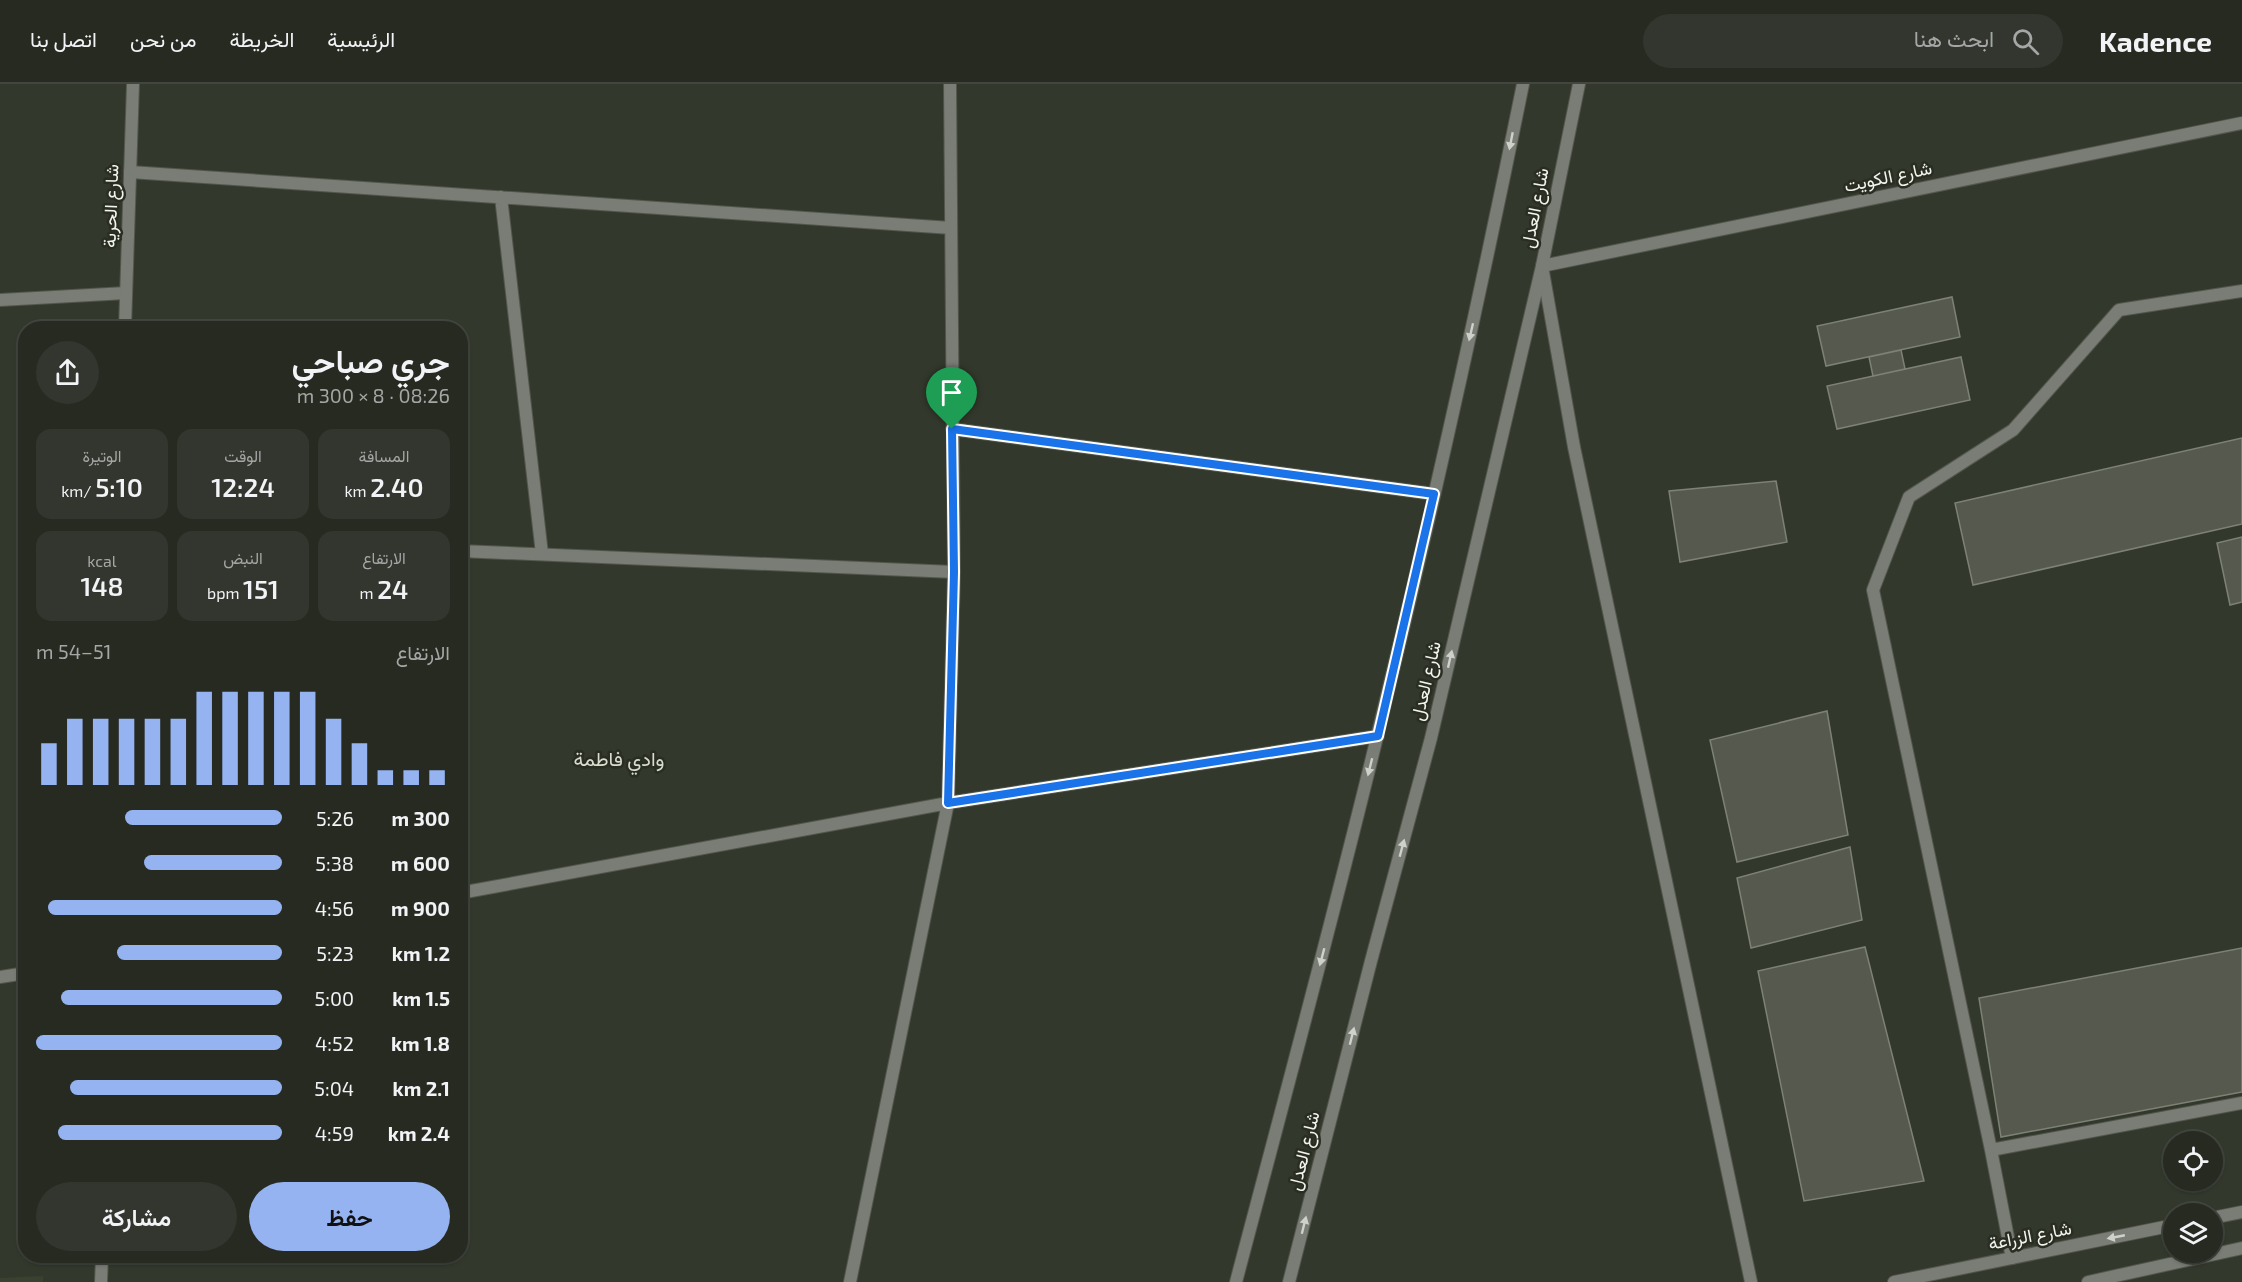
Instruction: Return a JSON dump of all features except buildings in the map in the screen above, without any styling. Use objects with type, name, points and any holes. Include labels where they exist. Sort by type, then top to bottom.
[{"type":"street","name":"شارع الحرية","points":[[125,321],[134,84]]},
{"type":"street","points":[[850,1282],[948,803],[954,572],[950,84]]},
{"type":"street","name":"شارع العدل","points":[[1236,1282],[1378,736],[1487,262],[1523,84]]},
{"type":"street","name":"شارع العدل","points":[[1289,1282],[1431,738],[1542,266],[1579,84]]},
{"type":"street","name":"شارع الكويت","points":[[1542,266],[2242,123]]},
{"type":"street","points":[[130,172],[951,228]]},
{"type":"street","points":[[501,197],[542,554]]},
{"type":"street","points":[[1542,266],[1574,447],[1751,1282]]},
{"type":"street","points":[[2012,1258],[1873,590],[1909,497],[2013,430],[2120,310],[2242,291]]},
{"type":"street","points":[[0,300],[126,293]]},
{"type":"street","points":[[952,429],[1434,494]]},
{"type":"street","points":[[468,551],[954,572]]},
{"type":"street","points":[[468,892],[948,803],[1378,736]]},
{"type":"street","points":[[0,977],[18,974]]},
{"type":"street","points":[[1991,1150],[2242,1103]]},
{"type":"street","points":[[2223,1216],[2242,1212]]},
{"type":"street","name":"شارع الزراعة","points":[[1894,1282],[2163,1228]]},
{"type":"street","points":[[2088,1282],[2242,1248]]},
{"type":"street","points":[[101,1282],[102,1263]]},
{"type":"shaded area","points":[[43,1276],[43,1282],[0,1282],[0,1278]]},
{"type":"district","name":"وادي فاطمة","points":[[619,759]]},
{"type":"route","points":[[952,429],[1434,494],[1378,736],[948,803],[954,572],[952,429]]}]
